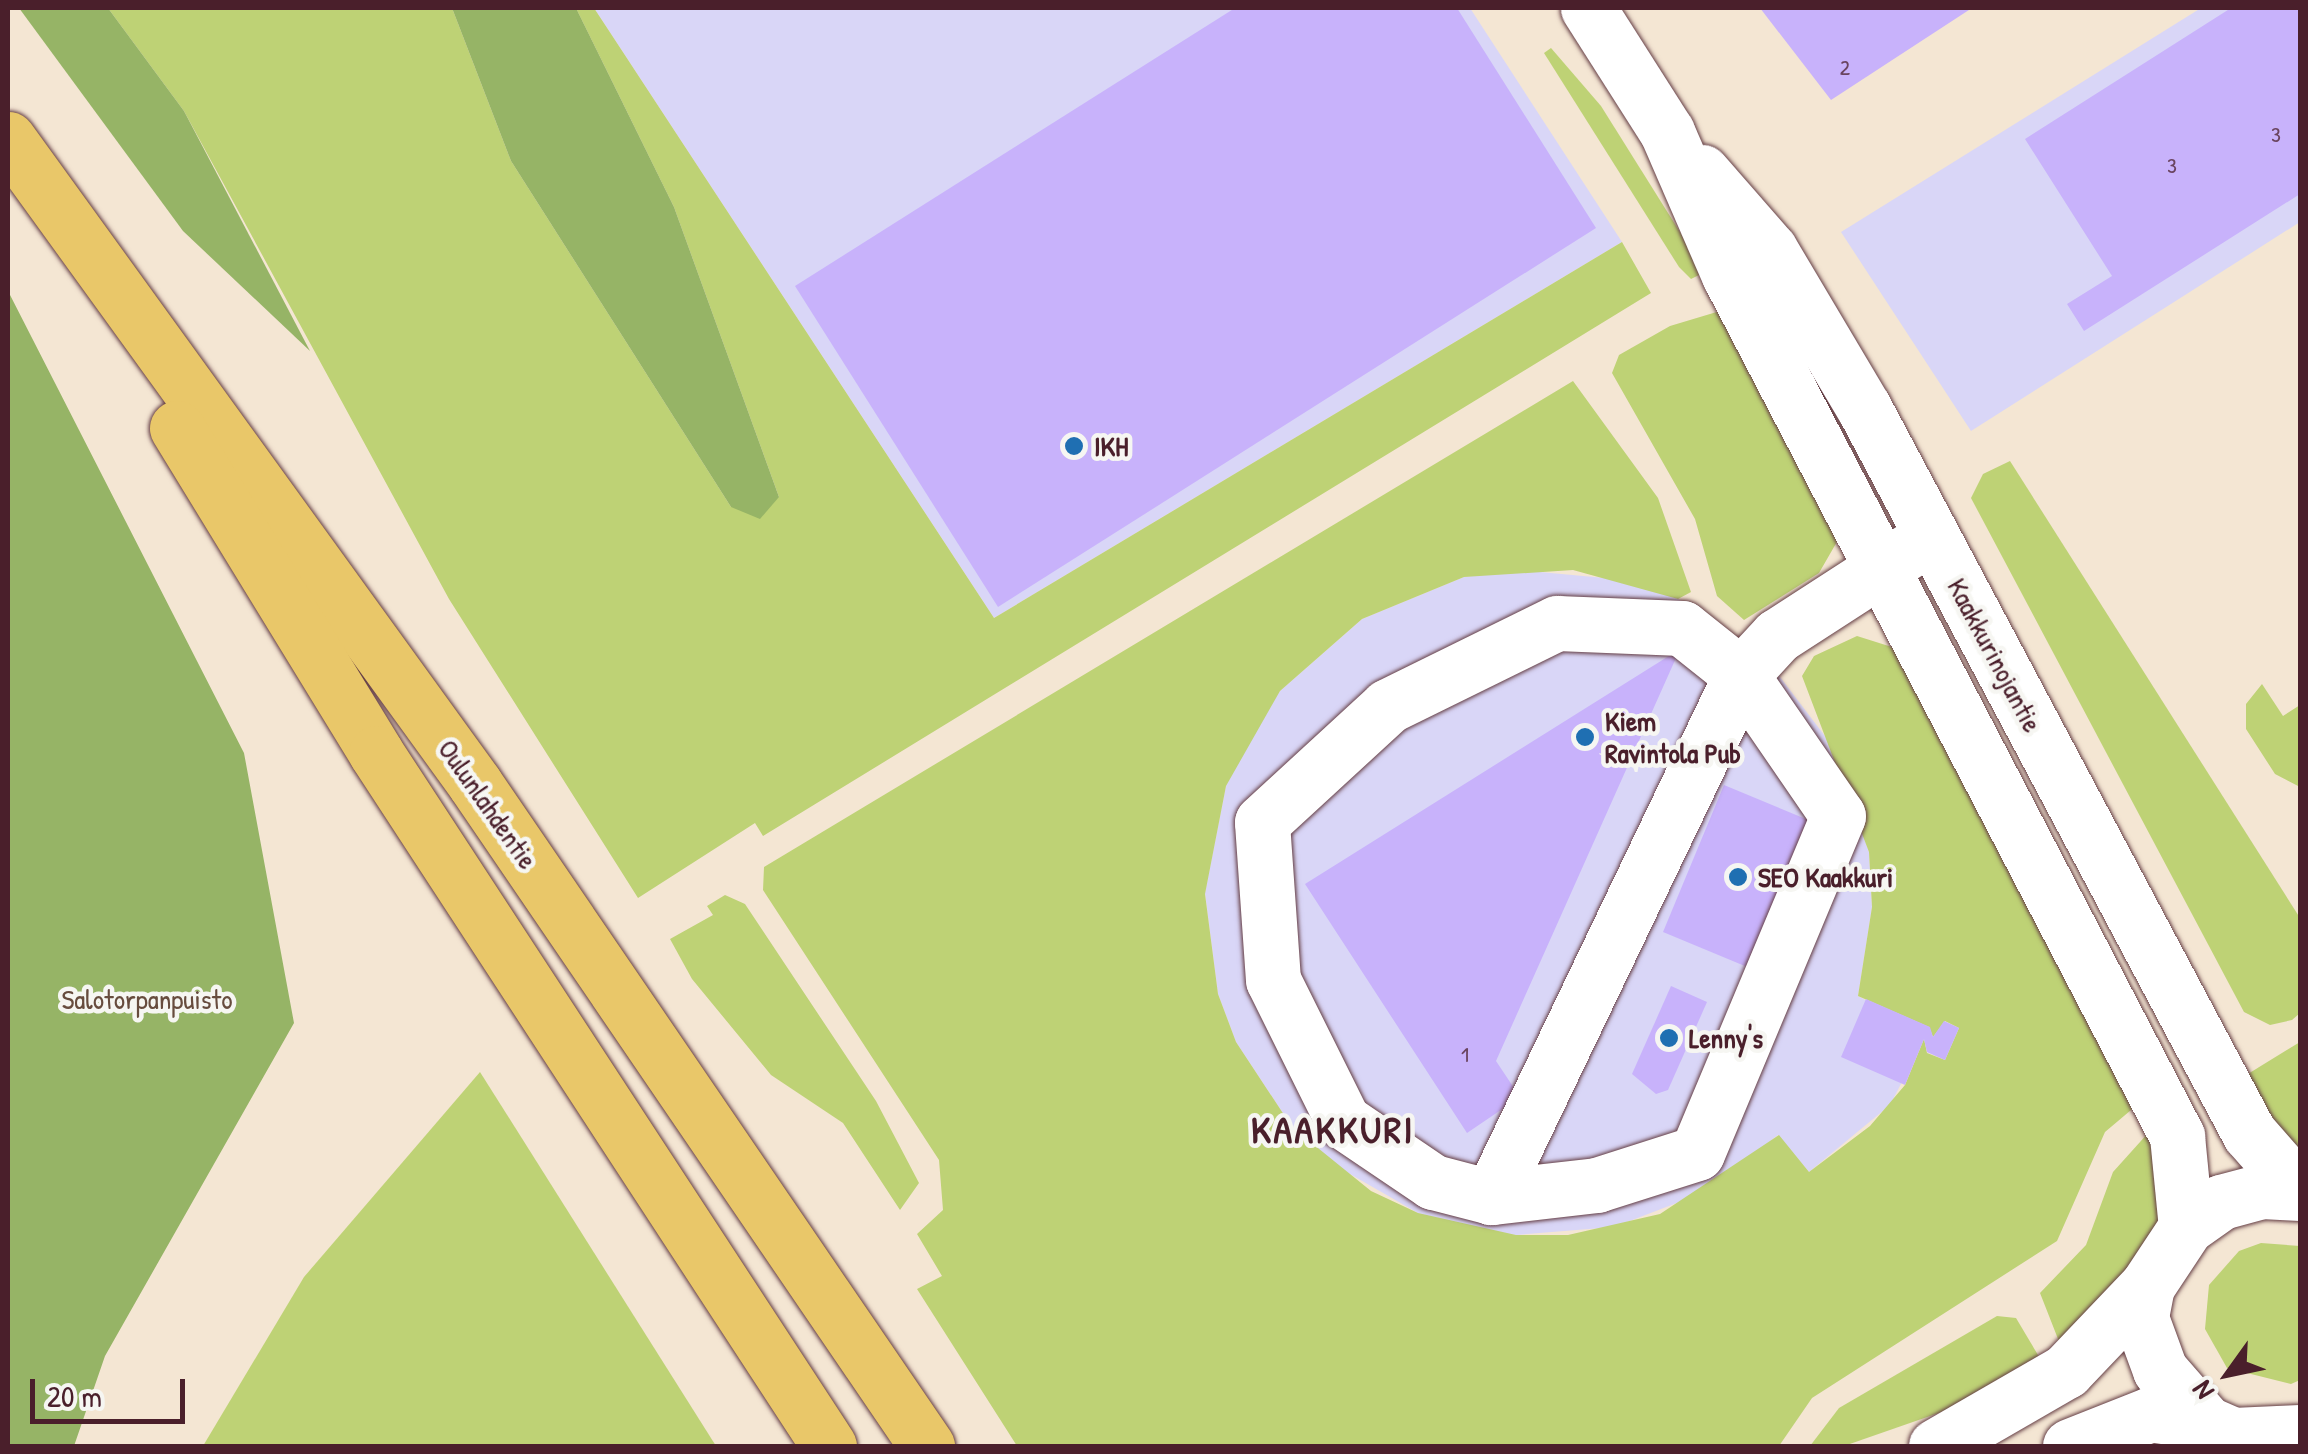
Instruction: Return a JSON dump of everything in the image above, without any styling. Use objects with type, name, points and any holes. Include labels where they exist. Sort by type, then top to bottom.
[{"type":"main road","name":"Oulunlahdentie","points":[[20,156],[475,784],[927,1446]]},
{"type":"main road","name":"Oulunlahdentie","points":[[20,156],[376,753],[830,1446]]},
{"type":"main road","points":[[885,1384],[942,1446]]},
{"type":"street","name":"Kaakkurinojantie","points":[[1588,8],[1666,132],[1729,275],[2177,1136],[2186,1227]]},
{"type":"street","name":"Kaakkurinojantie","points":[[1666,132],[1770,250],[1931,535],[2249,1133],[2300,1192]]},
{"type":"street","points":[[1491,1197],[1740,675],[1776,636],[1882,571],[1931,535]]},
{"type":"street","points":[[1557,623],[1682,628],[1740,675],[1838,816],[1697,1153],[1597,1185],[1491,1197],[1432,1182],[1342,1121],[1273,980],[1262,822],[1388,706],[1557,623]]},
{"type":"street","points":[[1936,1446],[2066,1371],[2148,1286],[2186,1227],[2234,1198],[2300,1192]]},
{"type":"street","points":[[2148,1286],[2141,1318],[2160,1370],[2206,1423]]},
{"type":"street","points":[[2070,1446],[2151,1414],[2286,1438]]},
{"type":"shaded area","name":"IKH","points":[[594,8],[1470,8],[1622,242],[994,618]]},
{"type":"shaded area","points":[[2201,8],[2300,8],[2300,222],[1971,431],[1841,232]]},
{"type":"shaded area","points":[[1518,570],[1626,580],[1678,599],[1768,661],[1834,748],[1869,852],[1872,907],[1858,996],[1933,1036],[1944,1021],[1959,1028],[1945,1060],[1927,1052],[1924,1040],[1890,1105],[1809,1172],[1778,1135],[1703,1193],[1614,1227],[1516,1235],[1466,1228],[1418,1213],[1329,1162],[1292,1127],[1236,1042],[1218,994],[1205,893],[1226,786],[1249,736],[1280,691],[1362,619],[1464,577]]},
{"type":"green space","points":[[19,8],[108,8],[184,111],[310,351],[183,231]]},
{"type":"green space","points":[[108,8],[452,8],[511,161],[731,507],[779,497],[674,207],[576,8],[594,8],[994,618],[1622,242],[1651,293],[763,836],[755,823],[638,898],[449,599],[184,111]]},
{"type":"green space","points":[[452,8],[576,8],[674,207],[779,497],[760,519],[731,507],[511,161]]},
{"type":"green space","points":[[1551,48],[1601,106],[1705,272],[1691,279],[1679,267],[1544,53]]},
{"type":"green space","name":"Salotorpanpuisto","points":[[8,291],[244,753],[294,1023],[105,1356],[74,1446],[8,1446]]},
{"type":"green space","points":[[1730,308],[1838,540],[1819,573],[1744,620],[1717,596],[1695,519],[1612,373],[1619,355],[1670,326]]},
{"type":"green space","points":[[1573,381],[1658,498],[1691,592],[1678,599],[1573,570],[1464,577],[1362,619],[1280,691],[1226,786],[1205,894],[1218,994],[1236,1042],[1292,1127],[1371,1191],[1418,1213],[1516,1235],[1568,1235],[1660,1214],[1779,1135],[1809,1172],[1870,1126],[1905,1085],[1924,1039],[1927,1053],[1945,1060],[1959,1028],[1945,1021],[1933,1037],[1929,1027],[1858,996],[1872,907],[1869,852],[1802,676],[1814,656],[1857,636],[1895,648],[2137,1105],[2105,1132],[2057,1241],[1812,1398],[1779,1446],[1017,1446],[917,1289],[942,1276],[917,1234],[943,1210],[939,1160],[763,890],[764,867]]},
{"type":"green space","points":[[2010,461],[2300,918],[2300,1013],[2292,1020],[2270,1025],[2244,1012],[1971,498],[1983,474]]},
{"type":"green space","points":[[2262,684],[2283,716],[2300,705],[2300,787],[2275,774],[2246,729],[2246,704]]},
{"type":"green space","points":[[725,895],[745,904],[876,1101],[919,1183],[900,1210],[843,1123],[771,1075],[692,979],[670,939],[713,915],[707,906]]},
{"type":"green space","points":[[2300,1042],[2300,1157],[2243,1077]]},
{"type":"green space","points":[[480,1072],[716,1446],[203,1446],[304,1277]]},
{"type":"green space","points":[[2149,1132],[2164,1188],[2157,1224],[2126,1277],[2060,1344],[2040,1293],[2086,1245],[2113,1172]]},
{"type":"green space","points":[[2261,1243],[2300,1246],[2300,1380],[2291,1384],[2227,1368],[2205,1329],[2209,1285],[2239,1251]]},
{"type":"green space","points":[[1997,1316],[2016,1318],[2041,1360],[1976,1400],[1844,1446],[1810,1446],[1839,1408]]},
{"type":"building","name":"IKH","points":[[1235,8],[1457,8],[1596,228],[998,607],[795,286]]},
{"type":"building","points":[[1760,8],[1972,8],[1831,100]]},
{"type":"building","points":[[2231,8],[2300,8],[2300,194],[2084,331],[2067,304],[2112,276],[2025,139]]},
{"type":"building","points":[[1680,649],[1496,1061],[1520,1097],[1467,1133],[1305,884]]},
{"type":"building","name":"SEO Kaakkuri","points":[[1724,785],[1813,822],[1752,969],[1663,932]]},
{"type":"building","name":"Lenny's","points":[[1671,986],[1707,1002],[1668,1090],[1656,1094],[1632,1074]]},
{"type":"building","points":[[1866,999],[1930,1027],[1933,1037],[1944,1021],[1959,1028],[1945,1060],[1927,1052],[1924,1039],[1905,1085],[1841,1057]]},
{"type":"place","name":"IKH","points":[[1074,446]]},
{"type":"place","name":"Kiem Ravintola Pub","points":[[1585,737]]},
{"type":"place","name":"SEO Kaakkuri","points":[[1738,877]]},
{"type":"place","name":"Lenny's","points":[[1669,1038]]},
{"type":"district","name":"KAAKKURI","points":[[1333,1130]]}]
